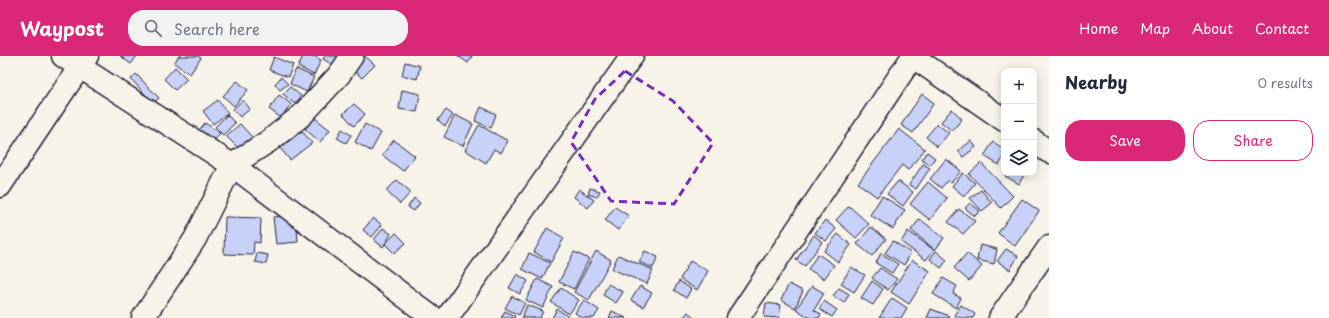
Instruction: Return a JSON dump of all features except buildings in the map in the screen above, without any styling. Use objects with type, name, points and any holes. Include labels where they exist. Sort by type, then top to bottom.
[{"type":"street","points":[[143,318],[194,239],[232,165],[269,141],[302,115],[339,75],[352,56]]},
{"type":"street","points":[[447,318],[632,56]]},
{"type":"street","points":[[738,318],[913,56],[1001,118]]},
{"type":"street","points":[[0,186],[76,60],[232,165],[433,318]]},
{"type":"street","points":[[1037,143],[1049,152]]},
{"type":"street","points":[[1000,318],[1049,247]]},
{"type":"highlighted area","points":[[625,71],[673,101],[713,143],[674,204],[611,201],[571,142],[595,99]]}]
